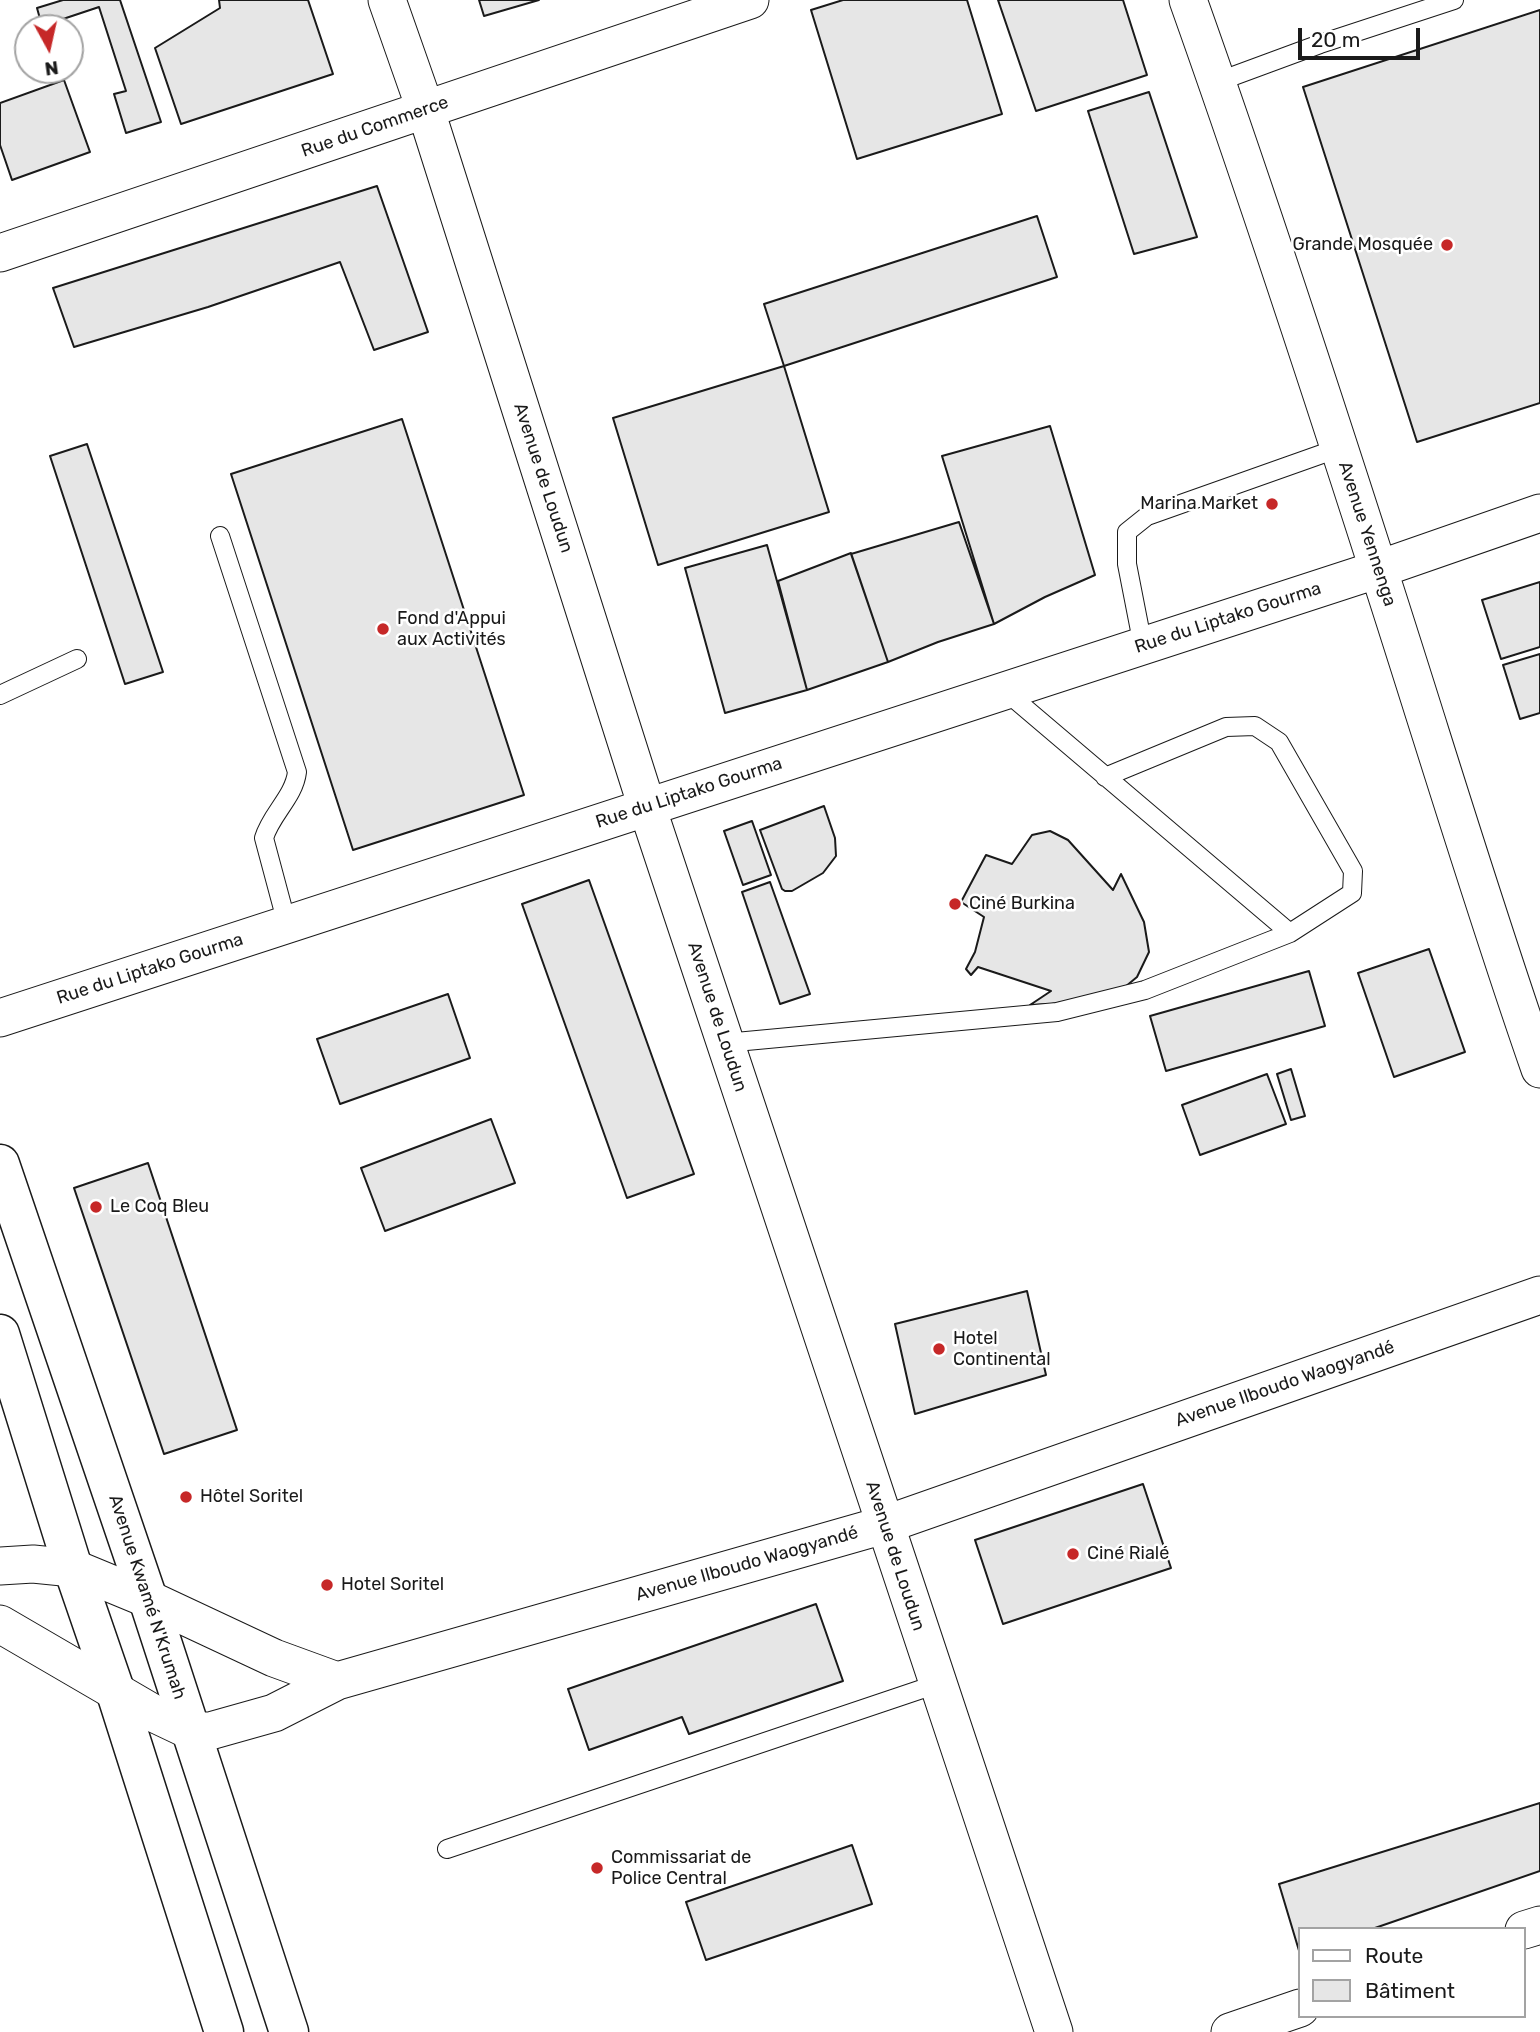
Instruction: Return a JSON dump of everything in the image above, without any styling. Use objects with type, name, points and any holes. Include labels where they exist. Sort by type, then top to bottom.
[{"type":"main road","name":"Avenue Kwamé N'Krumah","points":[[0,1164],[148,1599],[289,2032]]},
{"type":"main road","points":[[0,1334],[224,2032]]},
{"type":"street","name":"Avenue de Loudun","points":[[387,0],[425,111],[647,807],[1054,2032]]},
{"type":"street","name":"Rue du Commerce","points":[[0,253],[750,0]]},
{"type":"street","name":"Avenue Yennenga","points":[[1188,0],[1248,170],[1540,1069]]},
{"type":"street","name":"Rue du Liptako Gourma","points":[[0,1018],[1379,569],[1540,513]]},
{"type":"street","name":"Avenue Ilboudo Waogyandé","points":[[191,1731],[210,1731],[274,1713],[337,1681],[884,1525],[1540,1294]]},
{"type":"street","points":[[0,1566],[33,1564],[74,1569],[148,1599],[274,1658],[337,1681]]},
{"type":"street","points":[[0,1624],[116,1693],[191,1731]]},
{"type":"street","points":[[1230,2032],[1298,2009]]},
{"type":"lane","points":[[1217,82],[1320,44],[1454,0]]},
{"type":"lane","points":[[1143,646],[1126,564],[1128,532],[1147,516],[1339,448]]},
{"type":"lane","points":[[220,536],[297,772],[296,783],[268,824],[264,838],[287,924]]},
{"type":"lane","points":[[0,695],[77,659]]},
{"type":"lane","points":[[1004,691],[1290,933]]},
{"type":"lane","points":[[725,1043],[1057,1012],[1145,990],[1290,933],[1352,892],[1353,871],[1279,742],[1255,726],[1226,727],[1105,776]]},
{"type":"lane","points":[[447,1849],[937,1684]]},
{"type":"building","points":[[63,0],[120,0],[161,122],[126,133],[114,94],[126,91],[99,7],[78,14],[39,14],[37,8]]},
{"type":"building","points":[[219,0],[308,0],[333,74],[181,124],[155,48],[220,8]]},
{"type":"building","points":[[479,0],[539,0],[484,16]]},
{"type":"building","points":[[843,0],[967,0],[1002,114],[857,159],[811,10]]},
{"type":"building","points":[[998,0],[1123,0],[1147,75],[1036,111]]},
{"type":"building","name":"Grande Mosquée","points":[[1540,10],[1540,403],[1417,442],[1303,87]]},
{"type":"building","points":[[53,84],[65,84],[90,152],[12,180],[0,145],[0,103]]},
{"type":"building","points":[[1149,92],[1197,237],[1134,254],[1088,111]]},
{"type":"building","points":[[377,186],[428,332],[374,350],[340,262],[208,307],[74,347],[53,288]]},
{"type":"building","points":[[1037,216],[1057,277],[784,366],[764,304]]},
{"type":"building","points":[[784,366],[829,512],[658,565],[613,418]]},
{"type":"building","points":[[402,419],[524,795],[353,850],[231,474]]},
{"type":"building","points":[[1050,426],[1095,575],[994,624],[942,456]]},
{"type":"building","points":[[87,444],[163,672],[125,684],[50,456]]},
{"type":"building","points":[[959,522],[994,624],[888,662],[851,554]]},
{"type":"building","points":[[767,545],[807,690],[725,713],[685,568]]},
{"type":"building","points":[[851,553],[888,662],[807,690],[778,581]]},
{"type":"building","points":[[1540,582],[1540,647],[1501,659],[1482,600]]},
{"type":"building","points":[[1540,654],[1540,713],[1520,719],[1503,665]]},
{"type":"building","points":[[824,806],[835,838],[836,856],[823,873],[792,891],[785,891],[760,830]]},
{"type":"building","points":[[752,821],[771,875],[743,885],[724,831]]},
{"type":"building","points":[[1050,831],[1068,840],[1113,890],[1121,874],[1144,922],[1149,952],[1137,977],[1119,992],[1052,1004],[1030,1005],[1051,991],[978,967],[971,975],[966,969],[975,952],[984,917],[961,902],[986,855],[1012,864],[1032,835]]},
{"type":"building","points":[[589,880],[694,1174],[627,1198],[522,904]]},
{"type":"building","points":[[770,882],[810,994],[780,1004],[742,892]]},
{"type":"building","points":[[1429,949],[1465,1052],[1394,1077],[1358,973]]},
{"type":"building","points":[[1309,971],[1325,1026],[1166,1071],[1150,1016]]},
{"type":"building","points":[[448,994],[470,1058],[340,1104],[317,1039]]},
{"type":"building","points":[[1291,1069],[1305,1116],[1291,1120],[1277,1074]]},
{"type":"building","points":[[1267,1074],[1286,1124],[1200,1155],[1182,1105]]},
{"type":"building","points":[[491,1119],[515,1183],[385,1231],[361,1168]]},
{"type":"building","points":[[148,1163],[237,1430],[164,1454],[74,1188]]},
{"type":"building","points":[[1027,1291],[1046,1375],[915,1414],[895,1324]]},
{"type":"building","name":"Ciné Rialé","points":[[1143,1484],[1171,1568],[1003,1624],[975,1540]]},
{"type":"building","points":[[816,1604],[843,1681],[689,1734],[682,1717],[589,1750],[568,1689]]},
{"type":"building","points":[[1540,1803],[1540,1871],[1378,1927],[1298,1927],[1298,1947],[1279,1884]]},
{"type":"building","points":[[852,1845],[872,1904],[706,1960],[686,1902]]},
{"type":"place","name":"Grande Mosquée","points":[[1447,245]]},
{"type":"place","name":"Marina Market","points":[[1272,504]]},
{"type":"place","name":"Fond d'Appui aux Activités","points":[[383,629]]},
{"type":"place","name":"Ciné Burkina","points":[[955,904]]},
{"type":"place","name":"Le Coq Bleu","points":[[96,1207]]},
{"type":"place","name":"Hotel Continental","points":[[939,1349]]},
{"type":"place","name":"Hôtel Soritel","points":[[186,1497]]},
{"type":"place","name":"Ciné Rialé","points":[[1073,1554]]},
{"type":"place","name":"Hotel Soritel","points":[[327,1585]]},
{"type":"place","name":"Commissariat de Police Central","points":[[597,1868]]}]
